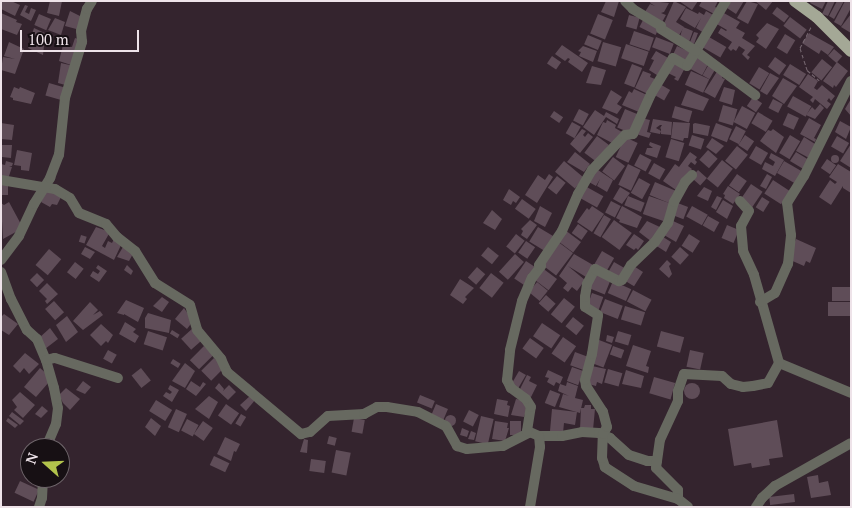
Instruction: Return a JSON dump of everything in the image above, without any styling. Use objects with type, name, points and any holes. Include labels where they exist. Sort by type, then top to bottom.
[{"type":"main road","points":[[795,1],[817,17],[851,51]]},
{"type":"street","points":[[1,260],[20,236],[58,155],[63,135],[62,122],[65,98],[82,42],[80,31],[87,9],[92,1]]},
{"type":"street","points":[[625,1],[633,9],[661,26],[660,29],[696,51],[755,95]]},
{"type":"street","points":[[530,507],[540,447],[534,435],[526,426],[531,407],[526,399],[511,388],[507,380],[517,314],[530,283],[547,251],[551,249],[562,231],[578,194],[592,170],[625,135],[633,134],[651,94],[673,58],[688,66],[726,1]]},
{"type":"street","points":[[760,302],[775,293],[788,264],[791,235],[787,203],[804,176],[851,81]]},
{"type":"street","points":[[688,507],[678,500],[634,486],[605,467],[602,458],[603,434],[606,427],[604,412],[597,399],[586,386],[585,376],[592,354],[598,315],[585,306],[587,284],[595,269],[619,281],[622,280],[631,265],[655,242],[668,223],[674,202],[685,182],[692,175]]},
{"type":"street","points":[[1,180],[45,186],[70,198],[79,213],[106,224],[116,237],[135,250],[155,284],[190,305],[197,330],[221,359],[227,372],[300,434],[310,432],[328,416],[364,414],[377,407],[387,406],[418,412],[446,426],[457,446],[467,449],[503,446],[534,435],[562,436],[582,432],[603,434],[616,442],[629,455],[647,461],[657,461]]},
{"type":"street","points":[[678,500],[678,490],[656,468],[660,440],[678,401],[678,391],[684,374],[722,376],[731,384],[748,386],[768,383],[779,363],[760,302],[754,275],[743,251],[740,239],[741,226],[749,211],[740,201]]},
{"type":"street","points":[[1,272],[11,299],[27,330],[37,339],[46,360],[58,408],[56,424],[50,438]]},
{"type":"street","points":[[46,360],[55,358],[118,378]]},
{"type":"street","points":[[779,363],[851,393]]},
{"type":"street","points":[[756,507],[762,498],[776,486],[851,443]]},
{"type":"street","points":[[39,507],[42,488]]},
{"type":"path","points":[[817,17],[800,48],[807,70],[819,80]]},
{"type":"building","points":[[1,1],[11,1],[20,5],[15,16],[1,9]]},
{"type":"building","points":[[50,1],[62,1],[59,16],[47,13]]},
{"type":"building","points":[[606,1],[619,1],[614,17],[601,12]]},
{"type":"building","points":[[651,1],[669,3],[664,12],[661,13],[666,15],[661,24],[643,15],[650,4],[655,6],[650,3]]},
{"type":"building","points":[[674,1],[686,7],[676,22],[684,27],[678,37],[662,28]]},
{"type":"building","points":[[679,1],[698,1],[692,10]]},
{"type":"building","points":[[702,1],[718,1],[715,7],[719,9],[716,15],[699,6]]},
{"type":"building","points":[[731,1],[744,1],[736,14],[727,8]]},
{"type":"building","points":[[747,1],[758,4],[748,24],[737,18]]},
{"type":"building","points":[[755,1],[773,1],[766,10]]},
{"type":"building","points":[[811,1],[826,1],[822,9],[810,3]]},
{"type":"building","points":[[828,1],[835,1],[828,16],[822,14]]},
{"type":"building","points":[[837,1],[844,1],[834,19],[829,16]]},
{"type":"building","points":[[845,1],[851,1],[851,8],[841,26],[834,22]]},
{"type":"building","points":[[25,5],[28,6],[25,12],[29,14],[31,8],[36,10],[31,21],[20,15]]},
{"type":"building","points":[[777,7],[789,16],[784,22],[772,13]]},
{"type":"building","points":[[686,8],[698,14],[699,12],[704,15],[706,11],[715,16],[704,33],[696,28],[701,18],[695,28],[680,19]]},
{"type":"building","points":[[70,11],[82,17],[80,30],[65,26]]},
{"type":"building","points":[[722,12],[740,22],[736,28],[745,33],[742,38],[755,46],[747,55],[750,57],[748,60],[742,54],[745,50],[739,46],[736,51],[733,49],[731,51],[728,48],[732,42],[718,33],[721,28],[727,30],[715,23]]},
{"type":"building","points":[[1,13],[22,24],[17,35],[1,29]]},
{"type":"building","points":[[39,14],[51,19],[46,30],[34,25]]},
{"type":"building","points":[[598,14],[613,20],[605,39],[590,33]]},
{"type":"building","points":[[851,14],[851,33],[841,27]]},
{"type":"building","points":[[629,15],[640,18],[637,29],[626,27]]},
{"type":"building","points":[[790,17],[807,30],[800,38],[783,26]]},
{"type":"building","points":[[55,18],[65,22],[61,35],[48,30]]},
{"type":"building","points":[[644,18],[660,26],[655,35],[639,27]]},
{"type":"building","points":[[767,23],[779,29],[766,49],[756,42],[759,38],[756,35]]},
{"type":"building","points":[[683,27],[693,31],[689,42],[679,40]]},
{"type":"building","points":[[34,28],[51,36],[44,46],[43,55],[28,48],[35,36],[32,34]]},
{"type":"building","points":[[634,31],[654,38],[649,51],[629,44]]},
{"type":"building","points":[[694,32],[698,33],[694,44],[690,42]]},
{"type":"building","points":[[809,33],[834,47],[828,55],[821,50],[819,54],[802,43]]},
{"type":"building","points":[[785,34],[795,40],[787,54],[777,48]]},
{"type":"building","points":[[588,35],[602,41],[598,50],[584,44]]},
{"type":"building","points":[[656,37],[674,44],[670,54],[652,47]]},
{"type":"building","points":[[709,37],[726,47],[720,57],[703,47]]},
{"type":"building","points":[[75,38],[81,40],[71,65],[59,61],[63,45],[72,47]]},
{"type":"building","points":[[9,42],[24,49],[15,74],[1,70],[3,57],[15,59],[4,56]]},
{"type":"building","points":[[603,42],[621,47],[616,66],[597,61]]},
{"type":"building","points":[[626,44],[649,52],[644,66],[621,58]]},
{"type":"building","points":[[562,45],[588,63],[582,72],[568,62],[570,59],[568,58],[565,61],[555,54]]},
{"type":"building","points":[[583,46],[597,51],[593,62],[579,56],[581,52],[578,51]]},
{"type":"building","points":[[677,46],[690,52],[685,62],[672,56]]},
{"type":"building","points":[[834,49],[842,56],[836,63],[828,56]]},
{"type":"building","points":[[656,51],[670,59],[660,77],[649,70],[654,60],[651,59]]},
{"type":"building","points":[[696,55],[709,62],[702,75],[689,68]]},
{"type":"building","points":[[552,56],[561,62],[556,70],[547,63]]},
{"type":"building","points":[[775,57],[786,65],[779,75],[768,67]]},
{"type":"building","points":[[822,59],[832,67],[821,80],[811,72]]},
{"type":"building","points":[[673,61],[686,66],[678,81],[674,79],[676,77],[666,72]]},
{"type":"building","points":[[837,62],[848,71],[836,87],[834,85],[833,88],[823,81]]},
{"type":"building","points":[[61,63],[74,66],[69,86],[58,83]]},
{"type":"building","points":[[632,64],[642,68],[634,88],[624,83]]},
{"type":"building","points":[[709,64],[716,68],[709,79],[702,75]]},
{"type":"building","points":[[790,64],[806,74],[799,85],[783,75]]},
{"type":"building","points":[[592,66],[606,70],[601,85],[586,83]]},
{"type":"building","points":[[759,67],[769,73],[760,89],[749,83]]},
{"type":"building","points":[[718,70],[724,74],[722,78],[725,79],[715,98],[704,92]]},
{"type":"building","points":[[643,71],[651,74],[650,77],[655,79],[648,94],[635,88]]},
{"type":"building","points":[[691,71],[709,79],[703,93],[685,85]]},
{"type":"building","points":[[770,73],[779,78],[767,95],[760,91]]},
{"type":"building","points":[[808,74],[818,81],[814,88],[817,90],[822,85],[835,96],[831,101],[829,98],[827,101],[831,104],[827,109],[815,99],[813,103],[810,100],[813,97],[799,87]]},
{"type":"building","points":[[783,78],[797,86],[784,104],[772,96]]},
{"type":"building","points":[[49,83],[67,88],[64,101],[45,95]]},
{"type":"building","points":[[658,83],[670,90],[664,100],[652,93]]},
{"type":"building","points":[[14,87],[19,89],[20,87],[35,93],[31,104],[13,100],[10,97]]},
{"type":"building","points":[[724,87],[735,90],[732,105],[719,101]]},
{"type":"building","points":[[634,89],[647,95],[639,112],[622,105],[629,91],[632,93]]},
{"type":"building","points":[[611,90],[622,97],[617,104],[622,107],[617,114],[602,108]]},
{"type":"building","points":[[687,90],[709,99],[703,111],[681,105]]},
{"type":"building","points":[[793,96],[811,106],[806,117],[787,106]]},
{"type":"building","points":[[753,97],[762,103],[756,112],[747,106]]},
{"type":"building","points":[[773,99],[783,104],[778,113],[768,108]]},
{"type":"building","points":[[851,99],[851,116],[845,109]]},
{"type":"building","points":[[820,104],[824,108],[815,119],[806,115],[812,107],[815,110]]},
{"type":"building","points":[[723,105],[737,109],[733,125],[718,121]]},
{"type":"building","points":[[675,106],[692,111],[689,122],[672,118]]},
{"type":"building","points":[[742,106],[755,113],[747,129],[734,122]]},
{"type":"building","points":[[579,109],[589,114],[583,126],[573,121]]},
{"type":"building","points":[[625,109],[639,115],[631,133],[617,127]]},
{"type":"building","points":[[595,110],[604,116],[606,112],[619,119],[617,124],[606,117],[594,135],[583,127]]},
{"type":"building","points":[[554,111],[563,117],[559,123],[550,117]]},
{"type":"building","points":[[758,112],[773,121],[766,132],[751,123]]},
{"type":"building","points":[[788,113],[799,118],[794,130],[783,125]]},
{"type":"building","points":[[641,118],[650,120],[647,132],[651,133],[649,138],[636,134]]},
{"type":"building","points":[[809,118],[821,125],[814,138],[816,139],[815,142],[800,134]]},
{"type":"building","points":[[653,119],[672,122],[671,135],[661,134],[661,131],[660,134],[650,132]]},
{"type":"building","points":[[607,120],[616,125],[615,128],[622,132],[616,145],[597,135],[603,122],[606,123]]},
{"type":"building","points":[[840,121],[851,127],[846,139],[835,132]]},
{"type":"building","points":[[572,122],[581,127],[574,138],[566,133]]},
{"type":"building","points":[[673,122],[690,123],[688,138],[684,138],[683,141],[671,138]]},
{"type":"building","points":[[1,123],[14,125],[12,140],[1,139]]},
{"type":"building","points":[[716,123],[732,129],[727,142],[711,136]]},
{"type":"building","points":[[693,124],[710,126],[708,136],[693,133]]},
{"type":"building","points":[[736,126],[746,131],[739,144],[729,139]]},
{"type":"building","points":[[582,129],[586,131],[583,135],[585,137],[588,133],[593,137],[580,153],[570,144]]},
{"type":"building","points":[[773,129],[784,137],[776,153],[760,141],[768,130],[771,131]]},
{"type":"building","points":[[692,135],[704,139],[701,149],[689,145]]},
{"type":"building","points":[[745,135],[754,141],[747,151],[738,145]]},
{"type":"building","points":[[790,135],[800,141],[789,159],[779,153]]},
{"type":"building","points":[[597,136],[609,145],[596,162],[584,153]]},
{"type":"building","points":[[837,136],[849,143],[843,153],[831,146]]},
{"type":"building","points":[[625,137],[638,143],[628,163],[616,157]]},
{"type":"building","points":[[804,137],[815,144],[809,158],[796,151]]},
{"type":"building","points":[[712,138],[724,146],[716,154],[706,147]]},
{"type":"building","points":[[671,139],[684,143],[679,161],[665,157]]},
{"type":"building","points":[[650,142],[661,146],[657,158],[645,154],[647,148],[653,148],[649,145]]},
{"type":"building","points":[[851,144],[851,168],[840,161]]},
{"type":"building","points":[[1,145],[12,145],[11,158],[2,157]]},
{"type":"building","points":[[737,146],[748,155],[736,170],[725,161]]},
{"type":"building","points":[[756,146],[768,153],[761,165],[749,158]]},
{"type":"building","points":[[17,150],[32,153],[29,171],[21,170],[21,166],[14,165]]},
{"type":"building","points":[[708,150],[718,159],[709,168],[699,160]]},
{"type":"building","points":[[575,152],[590,164],[584,172],[567,162]]},
{"type":"building","points":[[690,152],[697,157],[695,160],[697,162],[695,165],[691,162],[688,166],[692,169],[676,190],[663,181],[675,164],[679,167]]},
{"type":"building","points":[[796,152],[809,160],[805,170],[790,161]]},
{"type":"building","points":[[771,153],[784,160],[775,176],[762,169],[765,162],[773,166],[775,162],[769,158]]},
{"type":"building","points":[[640,154],[652,160],[646,171],[634,166]]},
{"type":"building","points":[[835,155],[839,159],[835,163],[831,159]]},
{"type":"building","points":[[613,157],[625,166],[614,180],[602,171]]},
{"type":"building","points":[[827,159],[836,165],[830,174],[821,168]]},
{"type":"building","points":[[722,160],[733,169],[718,187],[707,179]]},
{"type":"building","points":[[6,161],[13,163],[12,166],[9,166],[12,167],[8,179],[1,176],[1,164],[5,165]]},
{"type":"building","points":[[564,161],[584,178],[575,188],[555,172]]},
{"type":"building","points":[[784,161],[803,172],[796,184],[777,173]]},
{"type":"building","points":[[654,163],[665,169],[660,180],[648,173]]},
{"type":"building","points":[[628,164],[641,170],[631,191],[618,185]]},
{"type":"building","points":[[838,164],[851,172],[851,193],[843,188],[843,186],[831,205],[819,197],[830,180],[835,184],[837,182],[829,177]]},
{"type":"building","points":[[595,168],[613,180],[607,192],[597,186],[600,179],[596,186],[587,181]]},
{"type":"building","points":[[698,170],[707,178],[700,185],[691,177]]},
{"type":"building","points":[[549,174],[553,177],[537,203],[525,195],[538,175],[545,180]]},
{"type":"building","points":[[737,174],[747,181],[739,192],[729,185]]},
{"type":"building","points":[[767,174],[772,177],[766,189],[760,186]]},
{"type":"building","points":[[557,176],[566,183],[556,195],[548,188]]},
{"type":"building","points":[[639,178],[650,184],[642,199],[631,193]]},
{"type":"building","points":[[773,180],[790,191],[781,204],[764,193]]},
{"type":"building","points":[[655,182],[676,191],[671,204],[650,195]]},
{"type":"building","points":[[751,184],[763,192],[752,208],[740,200]]},
{"type":"building","points":[[1,185],[8,185],[8,195],[1,195]]},
{"type":"building","points":[[585,186],[603,196],[597,208],[579,197]]},
{"type":"building","points":[[728,186],[740,194],[733,204],[724,198],[725,195],[723,194]]},
{"type":"building","points":[[620,187],[630,193],[622,204],[613,199]]},
{"type":"building","points":[[704,187],[712,191],[708,201],[697,196]]},
{"type":"building","points":[[509,189],[520,197],[516,203],[513,201],[511,205],[503,200]]},
{"type":"building","points":[[47,190],[61,197],[57,205],[52,204],[50,207],[41,202]]},
{"type":"building","points":[[628,196],[645,203],[641,212],[624,205]]},
{"type":"building","points":[[649,196],[672,204],[666,222],[643,214]]},
{"type":"building","points":[[717,196],[722,198],[716,210],[711,207]]},
{"type":"building","points":[[762,197],[770,202],[763,212],[756,207]]},
{"type":"building","points":[[522,199],[536,209],[529,219],[515,209]]},
{"type":"building","points":[[723,200],[733,206],[727,219],[716,212]]},
{"type":"building","points":[[611,201],[621,206],[615,218],[605,213]]},
{"type":"building","points":[[9,202],[23,228],[3,239],[1,203],[4,205]]},
{"type":"building","points":[[675,202],[688,207],[683,219],[670,214]]},
{"type":"building","points":[[540,206],[552,213],[545,227],[534,221]]},
{"type":"building","points":[[592,206],[604,214],[592,232],[577,222],[587,208],[589,210]]},
{"type":"building","points":[[622,206],[642,217],[637,228],[619,222],[620,220],[616,218]]},
{"type":"building","points":[[692,206],[708,215],[702,225],[686,216]]},
{"type":"building","points":[[492,210],[502,219],[495,230],[483,223]]},
{"type":"building","points":[[604,215],[611,219],[600,237],[594,233]]},
{"type":"building","points":[[708,216],[719,222],[714,232],[703,226]]},
{"type":"building","points":[[530,220],[537,225],[527,239],[521,235],[523,231],[521,229]]},
{"type":"building","points":[[614,220],[632,233],[619,250],[602,237]]},
{"type":"building","points":[[647,221],[662,228],[652,242],[639,232]]},
{"type":"building","points":[[673,221],[684,226],[676,242],[664,235]]},
{"type":"building","points":[[578,224],[588,231],[582,240],[572,233]]},
{"type":"building","points":[[727,225],[739,230],[733,243],[722,238]]},
{"type":"building","points":[[96,227],[110,232],[102,246],[105,248],[108,241],[112,243],[114,239],[122,243],[114,260],[86,245]]},
{"type":"building","points":[[538,227],[556,238],[547,252],[529,242]]},
{"type":"building","points":[[565,230],[581,242],[573,252],[557,240]]},
{"type":"building","points":[[516,234],[525,241],[515,253],[506,247]]},
{"type":"building","points":[[634,234],[644,241],[638,250],[636,248],[634,250],[626,245]]},
{"type":"building","points":[[689,234],[700,241],[693,253],[682,246]]},
{"type":"building","points":[[81,235],[87,237],[85,244],[79,242]]},
{"type":"building","points":[[660,235],[671,242],[666,252],[655,245]]},
{"type":"building","points":[[796,239],[816,248],[810,263],[806,261],[804,266],[788,259]]},
{"type":"building","points":[[526,241],[535,247],[527,259],[518,253]]},
{"type":"building","points":[[557,241],[573,253],[556,275],[540,263]]},
{"type":"building","points":[[85,247],[95,252],[90,259],[81,254]]},
{"type":"building","points":[[123,247],[134,252],[129,261],[117,257]]},
{"type":"building","points":[[488,247],[499,256],[492,264],[481,256]]},
{"type":"building","points":[[680,247],[689,255],[680,265],[671,257]]},
{"type":"building","points":[[49,249],[61,259],[48,275],[36,265]]},
{"type":"building","points":[[602,251],[614,258],[607,271],[594,264]]},
{"type":"building","points":[[515,254],[524,262],[508,280],[499,272]]},
{"type":"building","points":[[574,254],[593,265],[586,277],[568,266],[585,280],[577,291],[572,287],[568,292],[563,288],[567,283],[559,276]]},
{"type":"building","points":[[667,260],[671,264],[669,266],[672,274],[669,278],[659,269]]},
{"type":"building","points":[[526,261],[538,269],[526,286],[514,278]]},
{"type":"building","points":[[75,262],[84,269],[76,279],[67,272]]},
{"type":"building","points":[[614,262],[626,269],[620,279],[608,272]]},
{"type":"building","points":[[98,265],[107,271],[99,282],[90,276],[93,271],[98,274],[100,271],[96,268]]},
{"type":"building","points":[[127,265],[133,271],[131,275],[124,270]]},
{"type":"building","points":[[632,265],[643,272],[634,286],[623,279]]},
{"type":"building","points":[[477,267],[485,274],[476,285],[468,278]]},
{"type":"building","points":[[541,267],[557,279],[549,290],[533,278]]},
{"type":"building","points":[[37,273],[44,280],[37,287],[30,280]]},
{"type":"building","points":[[491,273],[504,283],[492,298],[479,288]]},
{"type":"building","points":[[594,273],[611,280],[605,295],[588,288]]},
{"type":"building","points":[[460,279],[474,288],[465,297],[467,299],[463,304],[450,295]]},
{"type":"building","points":[[613,281],[631,289],[626,301],[608,293]]},
{"type":"building","points":[[537,282],[548,291],[540,301],[529,292]]},
{"type":"building","points":[[47,283],[58,294],[47,304],[45,301],[47,299],[39,291]]},
{"type":"building","points":[[832,287],[851,287],[851,301],[832,301]]},
{"type":"building","points":[[633,290],[652,300],[645,311],[627,301]]},
{"type":"building","points":[[592,293],[603,297],[598,311],[587,307]]},
{"type":"building","points":[[546,295],[556,304],[548,312],[539,303]]},
{"type":"building","points":[[162,297],[169,302],[162,312],[153,306]]},
{"type":"building","points":[[564,298],[575,307],[562,323],[551,314]]},
{"type":"building","points":[[605,299],[623,306],[618,319],[600,312]]},
{"type":"building","points":[[126,300],[144,308],[138,322],[124,314],[117,313]]},
{"type":"building","points":[[54,301],[64,312],[55,320],[45,309]]},
{"type":"building","points":[[90,302],[98,310],[93,315],[100,311],[103,315],[83,330],[73,321]]},
{"type":"building","points":[[828,302],[851,302],[851,316],[828,316]]},
{"type":"building","points":[[625,306],[645,312],[641,326],[621,319]]},
{"type":"building","points":[[184,308],[193,321],[187,329],[175,319]]},
{"type":"building","points":[[148,313],[171,320],[169,333],[145,328],[145,318]]},
{"type":"building","points":[[4,314],[18,324],[9,335],[1,330],[1,317]]},
{"type":"building","points":[[67,316],[78,332],[66,342],[56,325]]},
{"type":"building","points":[[573,317],[584,326],[576,335],[565,326]]},
{"type":"building","points":[[125,322],[136,329],[133,332],[139,336],[135,343],[119,334]]},
{"type":"building","points":[[542,323],[560,335],[551,349],[533,336]]},
{"type":"building","points":[[101,324],[113,335],[108,343],[106,341],[101,346],[90,335]]},
{"type":"building","points":[[50,328],[58,339],[45,349],[39,338]]},
{"type":"building","points":[[193,328],[203,339],[191,350],[181,339]]},
{"type":"building","points":[[172,330],[180,335],[178,338],[170,333]]},
{"type":"building","points":[[148,331],[167,337],[163,350],[144,344]]},
{"type":"building","points":[[618,331],[631,335],[628,346],[615,342]]},
{"type":"building","points":[[661,331],[684,337],[680,353],[657,346]]},
{"type":"building","points":[[607,335],[614,337],[612,343],[606,341]]},
{"type":"building","points":[[563,337],[576,346],[565,363],[552,353]]},
{"type":"building","points":[[530,338],[544,348],[536,359],[522,349]]},
{"type":"building","points":[[599,340],[612,345],[603,367],[590,362]]},
{"type":"building","points":[[633,345],[651,351],[646,366],[649,367],[648,373],[626,366]]},
{"type":"building","points":[[204,346],[213,355],[199,369],[190,360]]},
{"type":"building","points":[[613,346],[624,350],[621,359],[610,354]]},
{"type":"building","points":[[108,350],[117,355],[112,364],[103,359]]},
{"type":"building","points":[[690,350],[704,353],[700,370],[686,367]]},
{"type":"building","points":[[575,352],[589,357],[584,370],[570,365]]},
{"type":"building","points":[[25,353],[39,364],[29,374],[24,368],[20,373],[13,366]]},
{"type":"building","points":[[214,358],[224,368],[211,381],[201,371]]},
{"type":"building","points":[[173,359],[181,364],[178,368],[170,363]]},
{"type":"building","points":[[185,363],[195,371],[185,388],[172,381]]},
{"type":"building","points":[[592,366],[606,369],[602,384],[597,382],[596,386],[588,384]]},
{"type":"building","points":[[572,367],[583,371],[578,385],[567,381]]},
{"type":"building","points":[[40,368],[47,374],[49,382],[36,397],[24,387]]},
{"type":"building","points":[[141,368],[151,381],[141,388],[132,375]]},
{"type":"building","points":[[608,369],[622,373],[619,387],[604,382]]},
{"type":"building","points":[[548,370],[563,377],[560,384],[556,382],[554,386],[547,382],[549,378],[545,377]]},
{"type":"building","points":[[626,370],[644,376],[641,388],[622,384]]},
{"type":"building","points":[[519,371],[526,375],[518,389],[511,385]]},
{"type":"building","points":[[527,375],[531,377],[529,381],[537,385],[531,397],[519,391]]},
{"type":"building","points":[[654,377],[675,383],[670,399],[649,393]]},
{"type":"building","points":[[83,381],[91,387],[85,394],[76,390]]},
{"type":"building","points":[[191,381],[200,387],[203,382],[206,384],[196,396],[186,389]]},
{"type":"building","points":[[567,382],[578,386],[575,398],[583,400],[580,413],[559,407],[563,394],[569,396],[558,391],[560,384],[566,386]]},
{"type":"building","points":[[219,383],[224,389],[223,391],[229,385],[236,392],[228,400],[215,388]]},
{"type":"building","points":[[689,383],[695,383],[700,388],[698,397],[689,399],[684,394],[684,388]]},
{"type":"building","points":[[170,385],[179,390],[172,402],[163,396],[166,392],[170,394],[172,392],[168,389]]},
{"type":"building","points":[[66,388],[80,399],[70,410],[63,403],[59,395]]},
{"type":"building","points":[[550,390],[560,394],[555,407],[545,403]]},
{"type":"building","points":[[20,392],[35,405],[23,418],[14,410],[17,407],[12,400]]},
{"type":"building","points":[[420,395],[435,401],[432,408],[417,402]]},
{"type":"building","points":[[209,396],[218,402],[209,419],[195,409]]},
{"type":"building","points":[[250,396],[255,400],[246,411],[240,405]]},
{"type":"building","points":[[497,399],[508,401],[507,405],[510,406],[508,417],[494,414]]},
{"type":"building","points":[[516,399],[522,400],[528,405],[524,417],[511,415]]},
{"type":"building","points":[[156,400],[172,410],[165,421],[149,411]]},
{"type":"building","points":[[226,404],[239,413],[231,425],[218,415]]},
{"type":"building","points":[[436,404],[448,409],[443,421],[431,416]]},
{"type":"building","points":[[585,405],[591,405],[591,409],[595,409],[593,430],[580,429],[581,408],[584,408]]},
{"type":"building","points":[[42,406],[48,411],[41,418],[35,414]]},
{"type":"building","points":[[176,409],[187,414],[179,432],[168,427]]},
{"type":"building","points":[[552,409],[577,412],[575,425],[564,423],[563,433],[550,431]]},
{"type":"building","points":[[469,410],[479,415],[473,427],[463,422]]},
{"type":"building","points":[[12,412],[24,421],[20,425],[9,416]]},
{"type":"building","points":[[241,414],[246,417],[240,427],[235,423]]},
{"type":"building","points":[[448,415],[452,415],[455,420],[454,424],[448,425],[445,422],[445,418]]},
{"type":"building","points":[[481,416],[494,419],[488,444],[475,441]]},
{"type":"building","points":[[8,418],[18,425],[15,428],[6,421]]},
{"type":"building","points":[[151,418],[161,426],[155,436],[145,427]]},
{"type":"building","points":[[354,418],[365,420],[362,434],[352,432]]},
{"type":"building","points":[[187,419],[199,425],[193,436],[181,431]]},
{"type":"building","points":[[777,420],[783,457],[769,459],[770,465],[752,468],[751,463],[734,466],[728,429]]},
{"type":"building","points":[[203,421],[213,428],[204,441],[194,434]]},
{"type":"building","points":[[495,421],[508,423],[507,428],[509,428],[505,441],[492,439]]},
{"type":"building","points":[[510,421],[521,421],[521,435],[510,435]]},
{"type":"building","points":[[462,428],[469,431],[467,437],[460,435]]},
{"type":"building","points":[[471,431],[476,433],[474,440],[468,439]]},
{"type":"building","points":[[329,436],[337,438],[335,446],[327,444]]},
{"type":"building","points":[[225,437],[240,444],[236,452],[234,451],[231,461],[217,454]]},
{"type":"building","points":[[304,439],[308,440],[307,453],[300,452]]},
{"type":"building","points":[[336,450],[351,453],[346,475],[332,473]]},
{"type":"building","points":[[214,456],[229,463],[225,472],[210,465]]},
{"type":"building","points":[[311,459],[326,461],[324,473],[309,471]]},
{"type":"building","points":[[818,475],[819,483],[828,481],[831,495],[811,498],[807,477]]},
{"type":"building","points":[[20,481],[20,488],[39,490],[34,502],[15,493]]},
{"type":"building","points":[[794,494],[795,502],[770,505],[769,497]]}]
